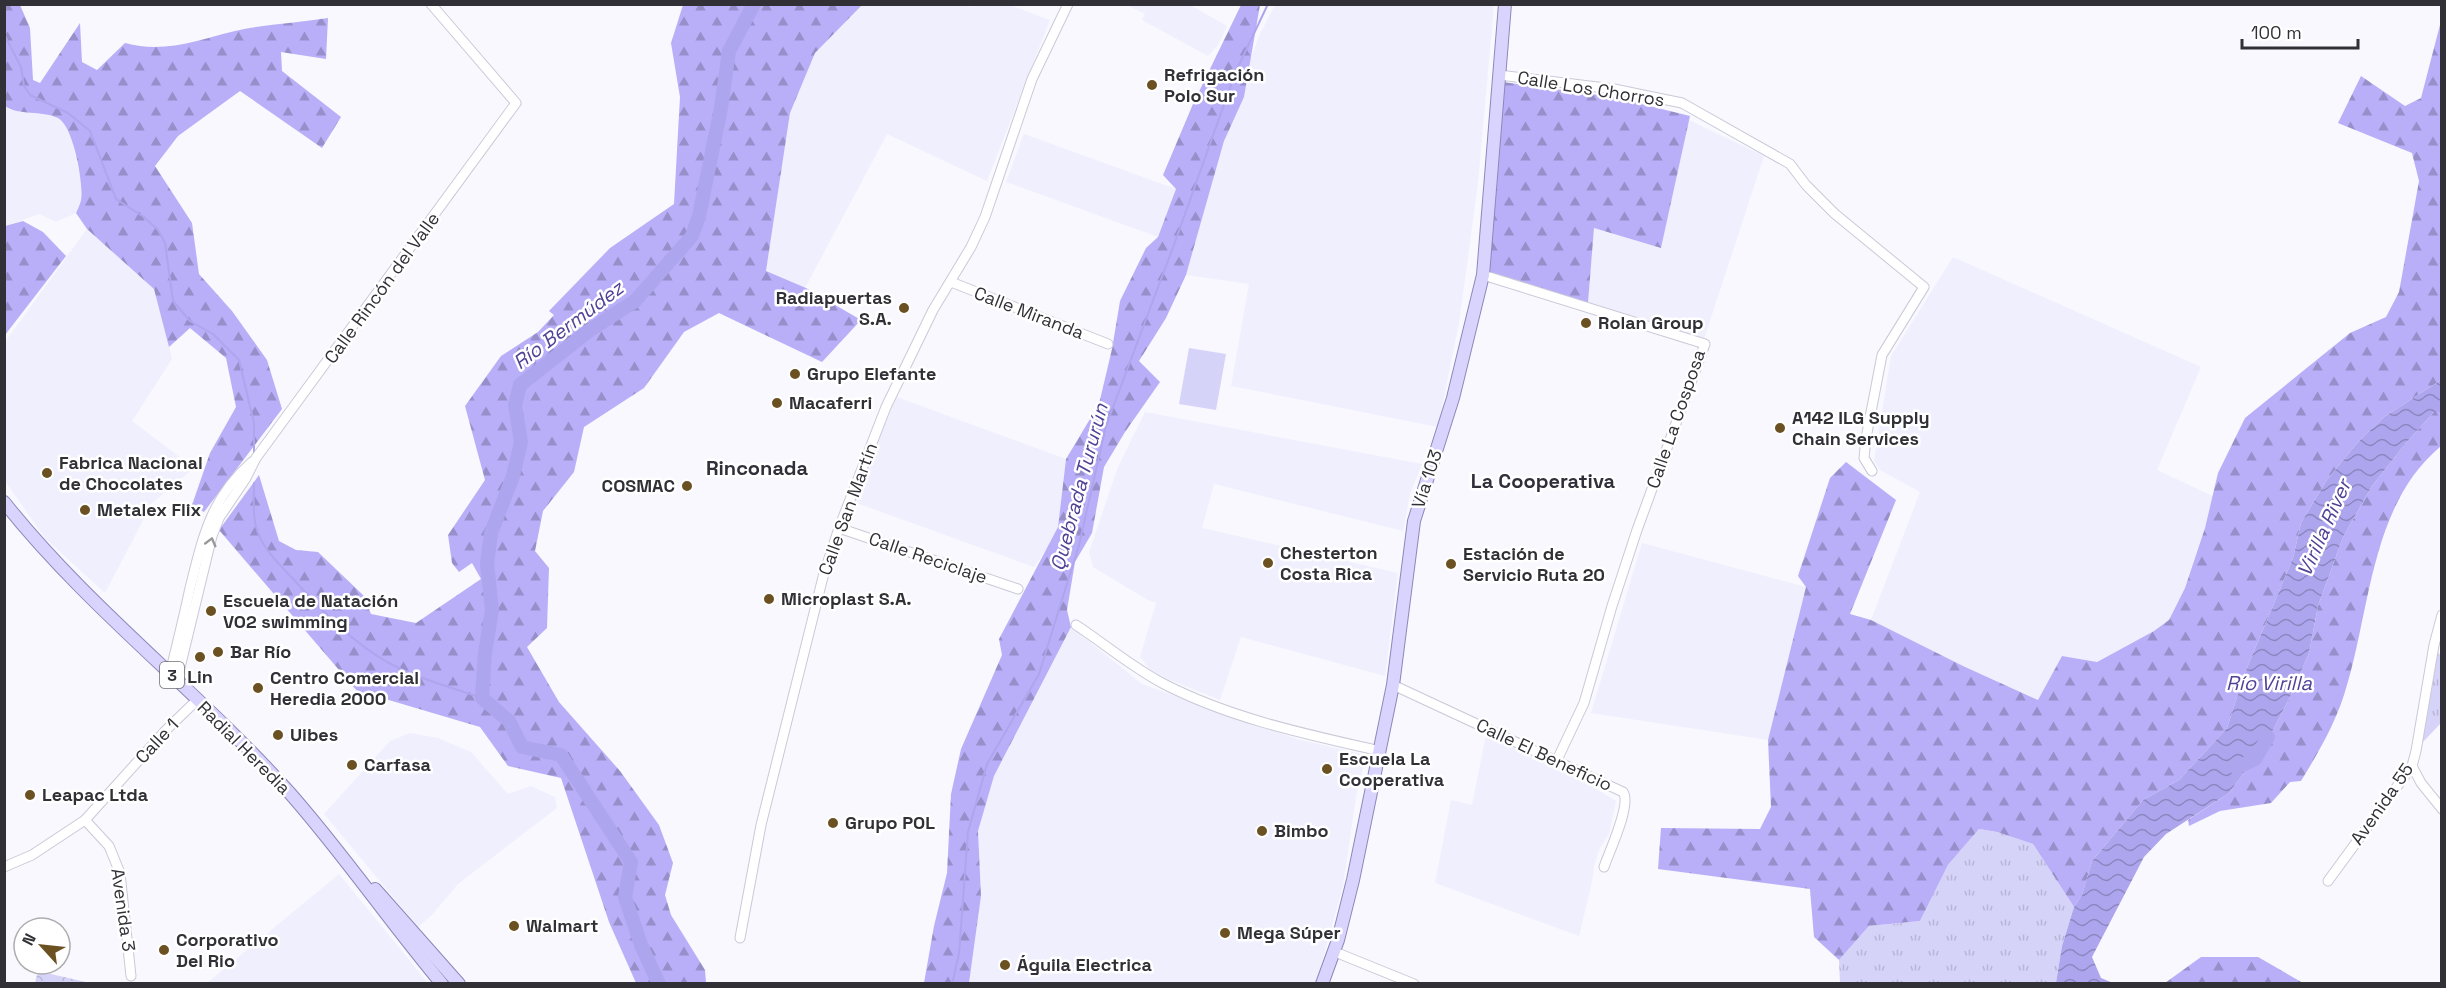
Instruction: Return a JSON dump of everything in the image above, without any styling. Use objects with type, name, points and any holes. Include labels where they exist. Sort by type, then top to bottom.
[{"type":"main road","name":"Vía 103","points":[[1327,984],[1353,880],[1393,686],[1414,521],[1453,398],[1484,275],[1505,4]]},
{"type":"main road","name":"Radial Heredia","points":[[4,502],[48,554],[289,792],[338,848],[409,945],[442,984]]},
{"type":"main road","points":[[338,848],[459,984]]},
{"type":"main road","points":[[409,945],[451,984]]},
{"type":"main road","name":"Vía 103","points":[[1322,984],[1335,952]]},
{"type":"street","name":"Calle Rincón del Valle","points":[[174,677],[212,536],[224,510],[246,478],[256,458],[516,103],[431,4]]},
{"type":"street","name":"Calle San Martín","points":[[740,938],[761,825],[823,577],[839,528],[886,407],[933,310],[986,217],[1032,79],[1068,4]]},
{"type":"street","name":"Calle Los Chorros","points":[[1499,75],[1614,89],[1682,103],[1790,164],[1806,185],[1835,214],[1924,287],[1882,355],[1864,458],[1872,471]]},
{"type":"street","name":"Calle La Cosposa","points":[[1484,275],[1705,344],[1637,530],[1578,718],[1557,760]]},
{"type":"street","name":"Calle Miranda","points":[[951,282],[1108,344]]},
{"type":"street","name":"Calle Reciclaje","points":[[839,528],[1018,589]]},
{"type":"street","name":"Avenida 55","points":[[2328,881],[2412,766],[2434,645],[2442,615]]},
{"type":"street","points":[[1076,625],[1149,675],[1223,710],[1275,727],[1380,751]]},
{"type":"street","name":"Calle El Beneficio","points":[[1393,686],[1557,760],[1626,796],[1618,830],[1604,867]]},
{"type":"street","name":"Calle 1","points":[[4,867],[32,855],[85,820],[166,730],[197,700]]},
{"type":"street","points":[[2412,766],[2421,783],[2442,809]]},
{"type":"street","name":"Avenida 3","points":[[85,820],[109,846],[120,873],[131,976]]},
{"type":"street","points":[[1335,952],[1414,984]]},
{"type":"shaded area","points":[[963,4],[971,7],[973,5],[1010,5],[1050,20],[987,181],[887,134],[805,288],[766,271],[790,113],[815,53],[862,5]]},
{"type":"shaded area","points":[[1127,5],[1190,5],[1227,26],[1218,45],[1208,56],[1142,20],[1145,14]]},
{"type":"shaded area","points":[[1275,5],[1494,5],[1478,183],[1459,323],[1438,427],[1231,386],[1249,284],[1186,275],[1239,89],[1260,34]]},
{"type":"shaded area","points":[[4,106],[11,110],[45,113],[61,119],[70,133],[81,180],[81,199],[76,213],[56,222],[39,214],[5,226]]},
{"type":"shaded area","points":[[1689,120],[1764,156],[1704,339],[1588,303],[1594,228],[1661,248]]},
{"type":"shaded area","points":[[1024,134],[1176,189],[1158,237],[1006,182]]},
{"type":"shaded area","points":[[87,229],[155,289],[172,359],[132,421],[194,468],[152,503],[105,593],[45,538],[5,481],[5,342]]},
{"type":"shaded area","points":[[1953,257],[2201,367],[2157,470],[2213,496],[2185,588],[2169,620],[2154,631],[2096,662],[2062,656],[2039,700],[1963,666],[1871,620],[1920,492],[1880,470],[1874,461],[1891,356]]},
{"type":"shaded area","points":[[897,397],[1066,459],[1058,527],[1052,541],[1034,567],[851,501]]},
{"type":"shaded area","points":[[1145,412],[1422,464],[1410,494],[1403,531],[1214,484],[1202,528],[1398,573],[1385,676],[1241,637],[1220,700],[1153,673],[1140,657],[1156,603],[1093,567],[1089,552],[1118,467]]},
{"type":"shaded area","points":[[1642,543],[1806,587],[1768,740],[1591,713]]},
{"type":"shaded area","points":[[1071,627],[1142,684],[1297,739],[1366,755],[1356,797],[1343,886],[1316,983],[969,984],[981,896],[978,831],[994,776]]},
{"type":"shaded area","points":[[410,733],[438,738],[471,752],[508,794],[531,786],[555,797],[557,808],[458,884],[432,915],[418,927],[324,814],[390,741]]},
{"type":"shaded area","points":[[1486,735],[1562,768],[1616,801],[1609,834],[1600,848],[1594,866],[1579,936],[1435,883],[1451,800],[1472,805]]},
{"type":"shaded area","points":[[339,874],[428,983],[207,983]]},
{"type":"green space","points":[[5,4],[20,5],[30,28],[33,80],[40,83],[80,23],[82,62],[97,70],[125,43],[153,47],[167,46],[246,29],[328,18],[326,59],[281,52],[282,71],[341,117],[322,148],[240,91],[178,136],[155,166],[192,223],[199,274],[232,311],[267,360],[282,409],[204,512],[192,505],[210,453],[236,407],[226,358],[190,328],[169,347],[154,289],[87,229],[76,213],[81,200],[81,181],[73,143],[63,123],[58,118],[45,114],[17,111],[5,106]]},
{"type":"green space","points":[[683,5],[862,5],[815,53],[790,113],[766,271],[806,288],[861,320],[822,362],[719,313],[684,332],[644,388],[584,427],[574,472],[543,511],[535,551],[549,568],[547,628],[527,647],[559,702],[620,771],[659,825],[673,863],[665,895],[671,915],[705,970],[706,983],[636,983],[609,922],[561,778],[508,766],[480,727],[382,698],[363,698],[219,530],[259,475],[279,541],[296,550],[318,552],[363,595],[371,614],[416,623],[481,579],[472,563],[459,572],[452,563],[448,535],[485,480],[465,406],[501,356],[538,332],[554,315],[549,311],[610,248],[674,204],[680,97],[671,43]]},
{"type":"green space","points":[[1241,5],[1260,5],[1244,97],[1224,141],[1186,275],[1166,318],[1139,361],[1160,382],[1104,467],[1092,533],[1075,562],[1067,610],[1071,627],[994,776],[978,831],[981,896],[969,983],[924,983],[934,926],[947,873],[951,794],[961,749],[1002,655],[999,639],[1058,527],[1066,459],[1099,404],[1120,301],[1146,248],[1158,237],[1176,189],[1163,175],[1193,104]]},
{"type":"green space","points":[[2441,21],[2441,380],[2384,417],[2358,442],[2326,481],[2301,523],[2293,558],[2244,675],[2227,728],[2179,780],[2143,800],[2092,861],[2082,895],[2074,907],[2033,844],[1997,832],[1979,829],[1948,865],[1920,921],[1869,926],[1839,960],[1814,937],[1810,889],[1658,869],[1661,828],[1760,829],[1771,807],[1768,740],[1806,587],[1798,576],[1830,478],[1846,462],[1896,500],[1850,614],[1871,620],[2038,700],[2062,656],[2097,662],[2154,631],[2169,620],[2185,588],[2205,528],[2218,473],[2245,418],[2350,333],[2386,317],[2399,292],[2419,181],[2412,153],[2338,123],[2361,76],[2405,106],[2421,98]]},
{"type":"green space","points":[[1503,82],[1613,97],[1690,116],[1661,248],[1594,228],[1588,303],[1488,272]]},
{"type":"green space","points":[[23,221],[43,232],[66,256],[5,335],[5,226]]},
{"type":"green space","points":[[1189,348],[1226,354],[1216,410],[1179,404]]},
{"type":"green space","points":[[2434,412],[2441,412],[2441,446],[2417,471],[2399,499],[2386,529],[2344,695],[2330,728],[2307,771],[2301,781],[2290,782],[2271,803],[2220,811],[2189,826],[2188,820],[2229,793],[2268,740],[2309,653],[2318,606],[2343,537],[2372,486]]},
{"type":"green space","points":[[2436,650],[2441,656],[2441,723],[2421,744]]},
{"type":"green space","points":[[1979,829],[1997,832],[2033,844],[2074,907],[2062,946],[2056,983],[1840,983],[1839,960],[1869,926],[1920,921],[1948,865]]},
{"type":"green space","points":[[2201,957],[2258,957],[2303,983],[2165,983]]},
{"type":"green space","points":[[37,976],[60,976],[90,983],[35,983]]},
{"type":"water","name":"Río Virilla","points":[[2441,380],[2441,412],[2434,412],[2372,486],[2343,537],[2318,606],[2309,653],[2268,740],[2229,793],[2166,834],[2144,857],[2092,957],[2101,978],[2113,983],[2056,983],[2062,946],[2074,907],[2082,895],[2092,861],[2143,800],[2179,780],[2227,728],[2244,675],[2293,558],[2301,523],[2326,481],[2358,442],[2384,417]]},
{"type":"waterway","name":"Río Bermúdez","points":[[659,984],[641,945],[625,897],[631,862],[561,755],[522,747],[509,721],[482,698],[485,653],[492,610],[487,564],[491,533],[513,476],[521,442],[515,405],[520,385],[590,330],[635,301],[692,236],[699,216],[721,108],[729,51],[754,4]]},
{"type":"waterway","name":"Quebrada Tururún","points":[[952,984],[959,954],[968,832],[987,764],[1039,674],[1079,545],[1106,426],[1236,71],[1268,4]]},
{"type":"waterway","points":[[4,34],[21,67],[24,86],[30,95],[68,113],[90,131],[116,199],[144,217],[158,230],[165,243],[173,301],[190,321],[213,334],[239,360],[254,423],[254,454]]},
{"type":"waterway","points":[[254,483],[255,521],[264,546],[338,625],[361,645],[398,668],[482,698]]},
{"type":"waterway","name":"Virilla River","points":[[2236,768],[2255,759],[2268,737]]},
{"type":"place","name":"Refrigación Polo Sur","points":[[1152,85]]},
{"type":"place","name":"Radiapuertas S.A.","points":[[904,308]]},
{"type":"place","name":"Rolan Group","points":[[1586,323]]},
{"type":"place","name":"Grupo Elefante","points":[[795,374]]},
{"type":"place","name":"Macaferri","points":[[777,403]]},
{"type":"place","name":"A142 ILG Supply Chain Services","points":[[1780,428]]},
{"type":"place","name":"Fabrica Nacional de Chocolates","points":[[47,473]]},
{"type":"place","name":"COSMAC","points":[[687,486]]},
{"type":"place","name":"Metalex Flix","points":[[85,510]]},
{"type":"place","name":"Chesterton Costa Rica","points":[[1268,563]]},
{"type":"place","name":"Estación de Servicio Ruta 20","points":[[1451,564]]},
{"type":"place","name":"Microplast S.A.","points":[[769,599]]},
{"type":"place","name":"Escuela de Natación VO2 swimming","points":[[211,611]]},
{"type":"place","name":"Bar Río","points":[[218,652]]},
{"type":"place","name":"Lin","points":[[200,657]]},
{"type":"place","name":"Centro Comercial Heredia 2000","points":[[258,688]]},
{"type":"place","name":"Uibes","points":[[278,735]]},
{"type":"place","name":"Carfasa","points":[[352,765]]},
{"type":"place","name":"Escuela La Cooperativa","points":[[1327,769]]},
{"type":"place","name":"Leapac Ltda","points":[[30,795]]},
{"type":"place","name":"Grupo POL","points":[[833,823]]},
{"type":"place","name":"Bimbo","points":[[1262,831]]},
{"type":"place","name":"Walmart","points":[[514,926]]},
{"type":"place","name":"Mega Súper","points":[[1225,933]]},
{"type":"place","name":"Corporativo Del Rio","points":[[164,950]]},
{"type":"place","name":"Águila Electrica","points":[[1005,965]]},
{"type":"district","name":"Rinconada","points":[[757,468]]},
{"type":"district","name":"La Cooperativa","points":[[1543,481]]}]
